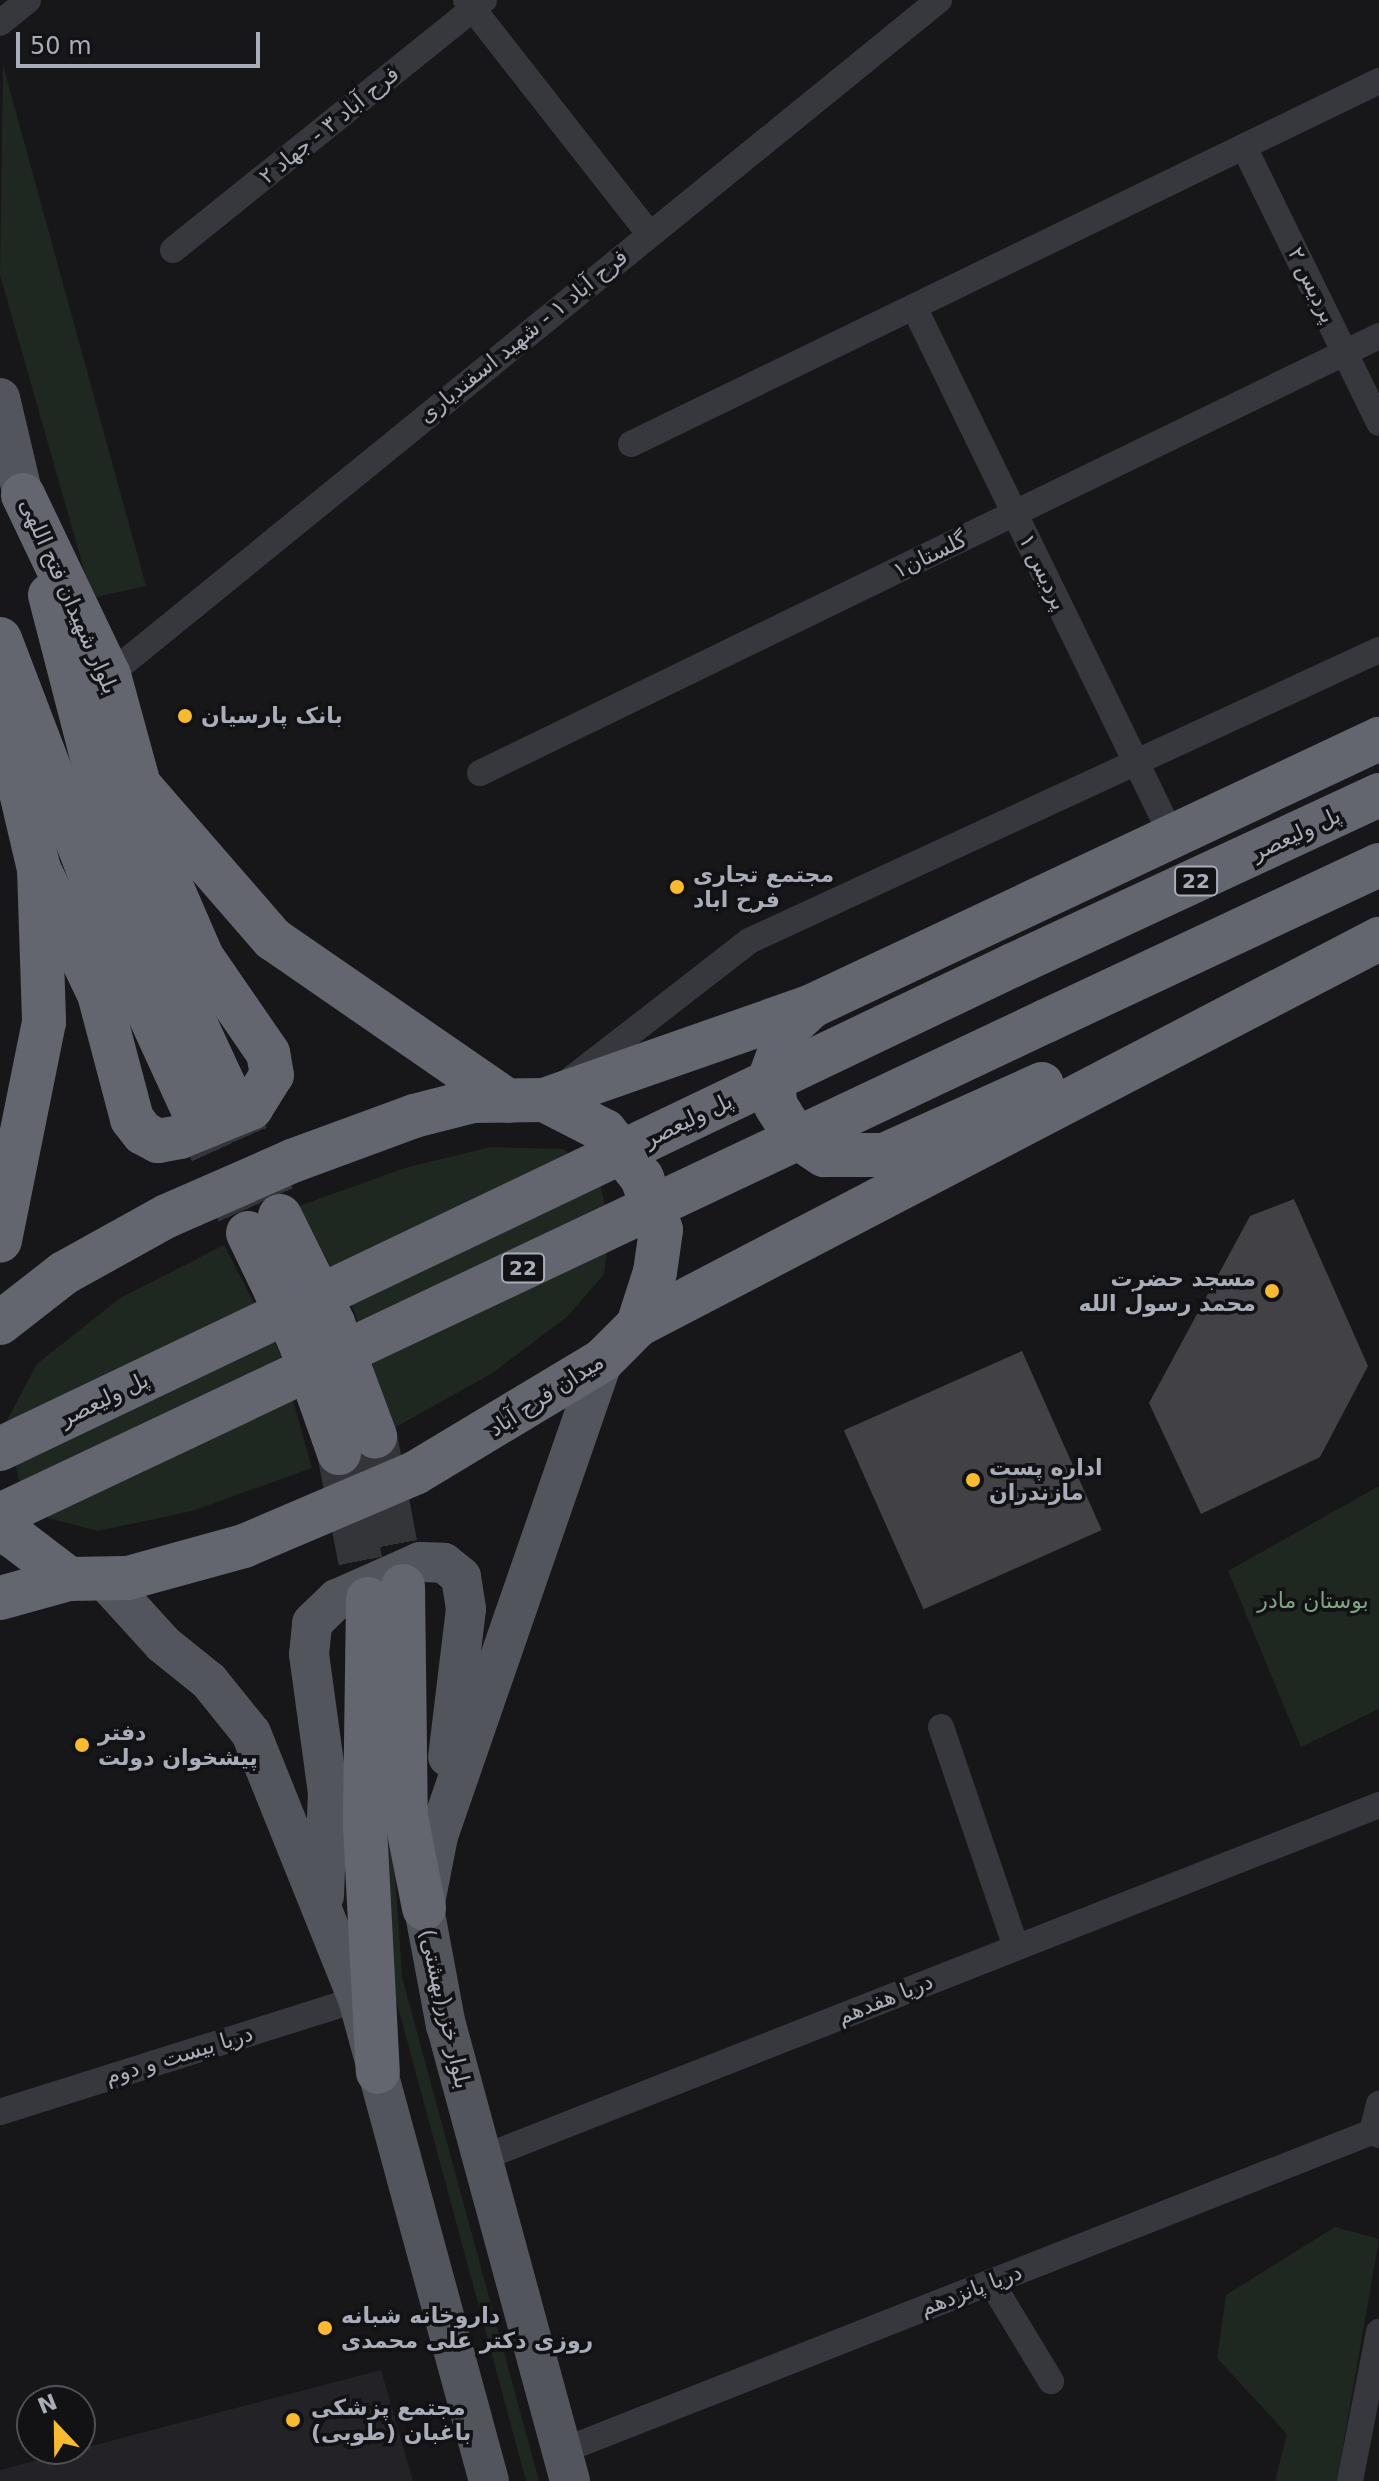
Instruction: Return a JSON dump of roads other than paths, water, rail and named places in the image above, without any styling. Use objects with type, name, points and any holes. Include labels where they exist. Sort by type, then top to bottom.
[{"type":"highway","name":"بلوار شهیدان فتح اللهی","points":[[23,495],[109,675],[139,785],[273,939],[526,1100]]},
{"type":"highway","points":[[0,639],[112,933],[211,1104],[105,807],[23,495]]},
{"type":"highway","points":[[0,703],[39,869],[44,1022],[0,1241]]},
{"type":"highway","points":[[526,1100],[812,1006],[1379,739]]},
{"type":"highway","points":[[39,869],[99,994],[132,1119],[143,1133],[158,1141],[180,1137],[251,1108],[272,1075],[268,1053],[202,957],[157,853],[139,785]]},
{"type":"highway","name":"پل ولیعصر","points":[[0,1449],[1013,965],[1379,795]]},
{"type":"highway","name":"22","points":[[0,1516],[1379,865]]},
{"type":"highway","points":[[812,1006],[788,1028],[774,1055],[776,1106],[794,1135],[824,1155],[884,1155],[1379,938]]},
{"type":"highway","points":[[638,1325],[1379,938]]},
{"type":"highway","name":"میدان فرح آباد","points":[[0,1323],[64,1273],[167,1216],[292,1161],[414,1116],[473,1101],[526,1100],[605,1131],[642,1178],[661,1230],[655,1272],[638,1325],[603,1360],[415,1473],[244,1546],[128,1578],[86,1579],[0,1598]]},
{"type":"highway","points":[[264,1225],[333,1323],[357,1444]]},
{"type":"highway","points":[[0,1516],[14,1537],[86,1579]]},
{"type":"highway","points":[[378,2072],[365,1827],[386,1592],[406,1817],[424,1908]]},
{"type":"main road","name":"بلوار شهیدان فتح اللهی","points":[[0,398],[23,495]]},
{"type":"main road","name":"بلوار خزر(بهشتی)","points":[[566,2466],[428,1949],[424,1908],[438,1836],[603,1360]]},
{"type":"main road","points":[[323,1912],[328,1793],[309,1654],[312,1623],[337,1599],[420,1562],[444,1563],[461,1577],[466,1609],[438,1836]]},
{"type":"main road","points":[[86,1579],[209,1681],[251,1733],[358,1999],[489,2481]]},
{"type":"street","points":[[0,23],[28,0]]},
{"type":"street","name":"فرح آباد ۱ - شهید اسفندیاری","points":[[109,675],[939,0]]},
{"type":"street","points":[[474,3],[649,233]]},
{"type":"street","name":"فرح آباد ۳ - جهاد ۲","points":[[173,250],[474,3]]},
{"type":"street","points":[[631,444],[1379,81]]},
{"type":"street","name":"پردیس ۲","points":[[1244,147],[1379,423]]},
{"type":"street","name":"پردیس ۱","points":[[914,307],[1172,836]]},
{"type":"street","name":"گلستان۱","points":[[480,773],[1379,336]]},
{"type":"street","points":[[526,1100],[749,941],[1379,650]]},
{"type":"street","points":[[941,1727],[1016,1947]]},
{"type":"street","name":"دریا هفدهم","points":[[482,2158],[1379,1805]]},
{"type":"street","name":"دریا بیست و دوم","points":[[0,2112],[358,1999]]},
{"type":"street","points":[[1376,2134],[1379,2104]]},
{"type":"street","name":"دریا پانزدهم","points":[[566,2466],[991,2282],[1376,2134]]},
{"type":"street","points":[[991,2282],[1051,2381]]},
{"type":"street","points":[[1350,2481],[1379,2332]]},
{"type":"tunnel","points":[[229,1096],[278,1210]]},
{"type":"tunnel","points":[[194,1112],[248,1233]]},
{"type":"tunnel","points":[[375,1436],[403,1586]]},
{"type":"tunnel","points":[[339,1453],[368,1599]]},
{"type":"place","name":"بانک پارسیان","points":[[185,716]]},
{"type":"place","name":"مجتمع تجاری فرح اباد","points":[[677,887]]},
{"type":"place","name":"مسجد حضرت محمد رسول الله","points":[[1272,1291]]},
{"type":"place","name":"اداره پست مازندران","points":[[973,1480]]},
{"type":"place","name":"دفتر پیشخوان دولت","points":[[82,1745]]},
{"type":"place","name":"داروخانه شبانه روزی دکتر علی محمدی","points":[[325,2328]]},
{"type":"place","name":"مجتمع پزشکی باغبان (طوبی)","points":[[293,2420]]},
{"type":"park label","name":"بوستان مادر","points":[[1313,1601]]}]
